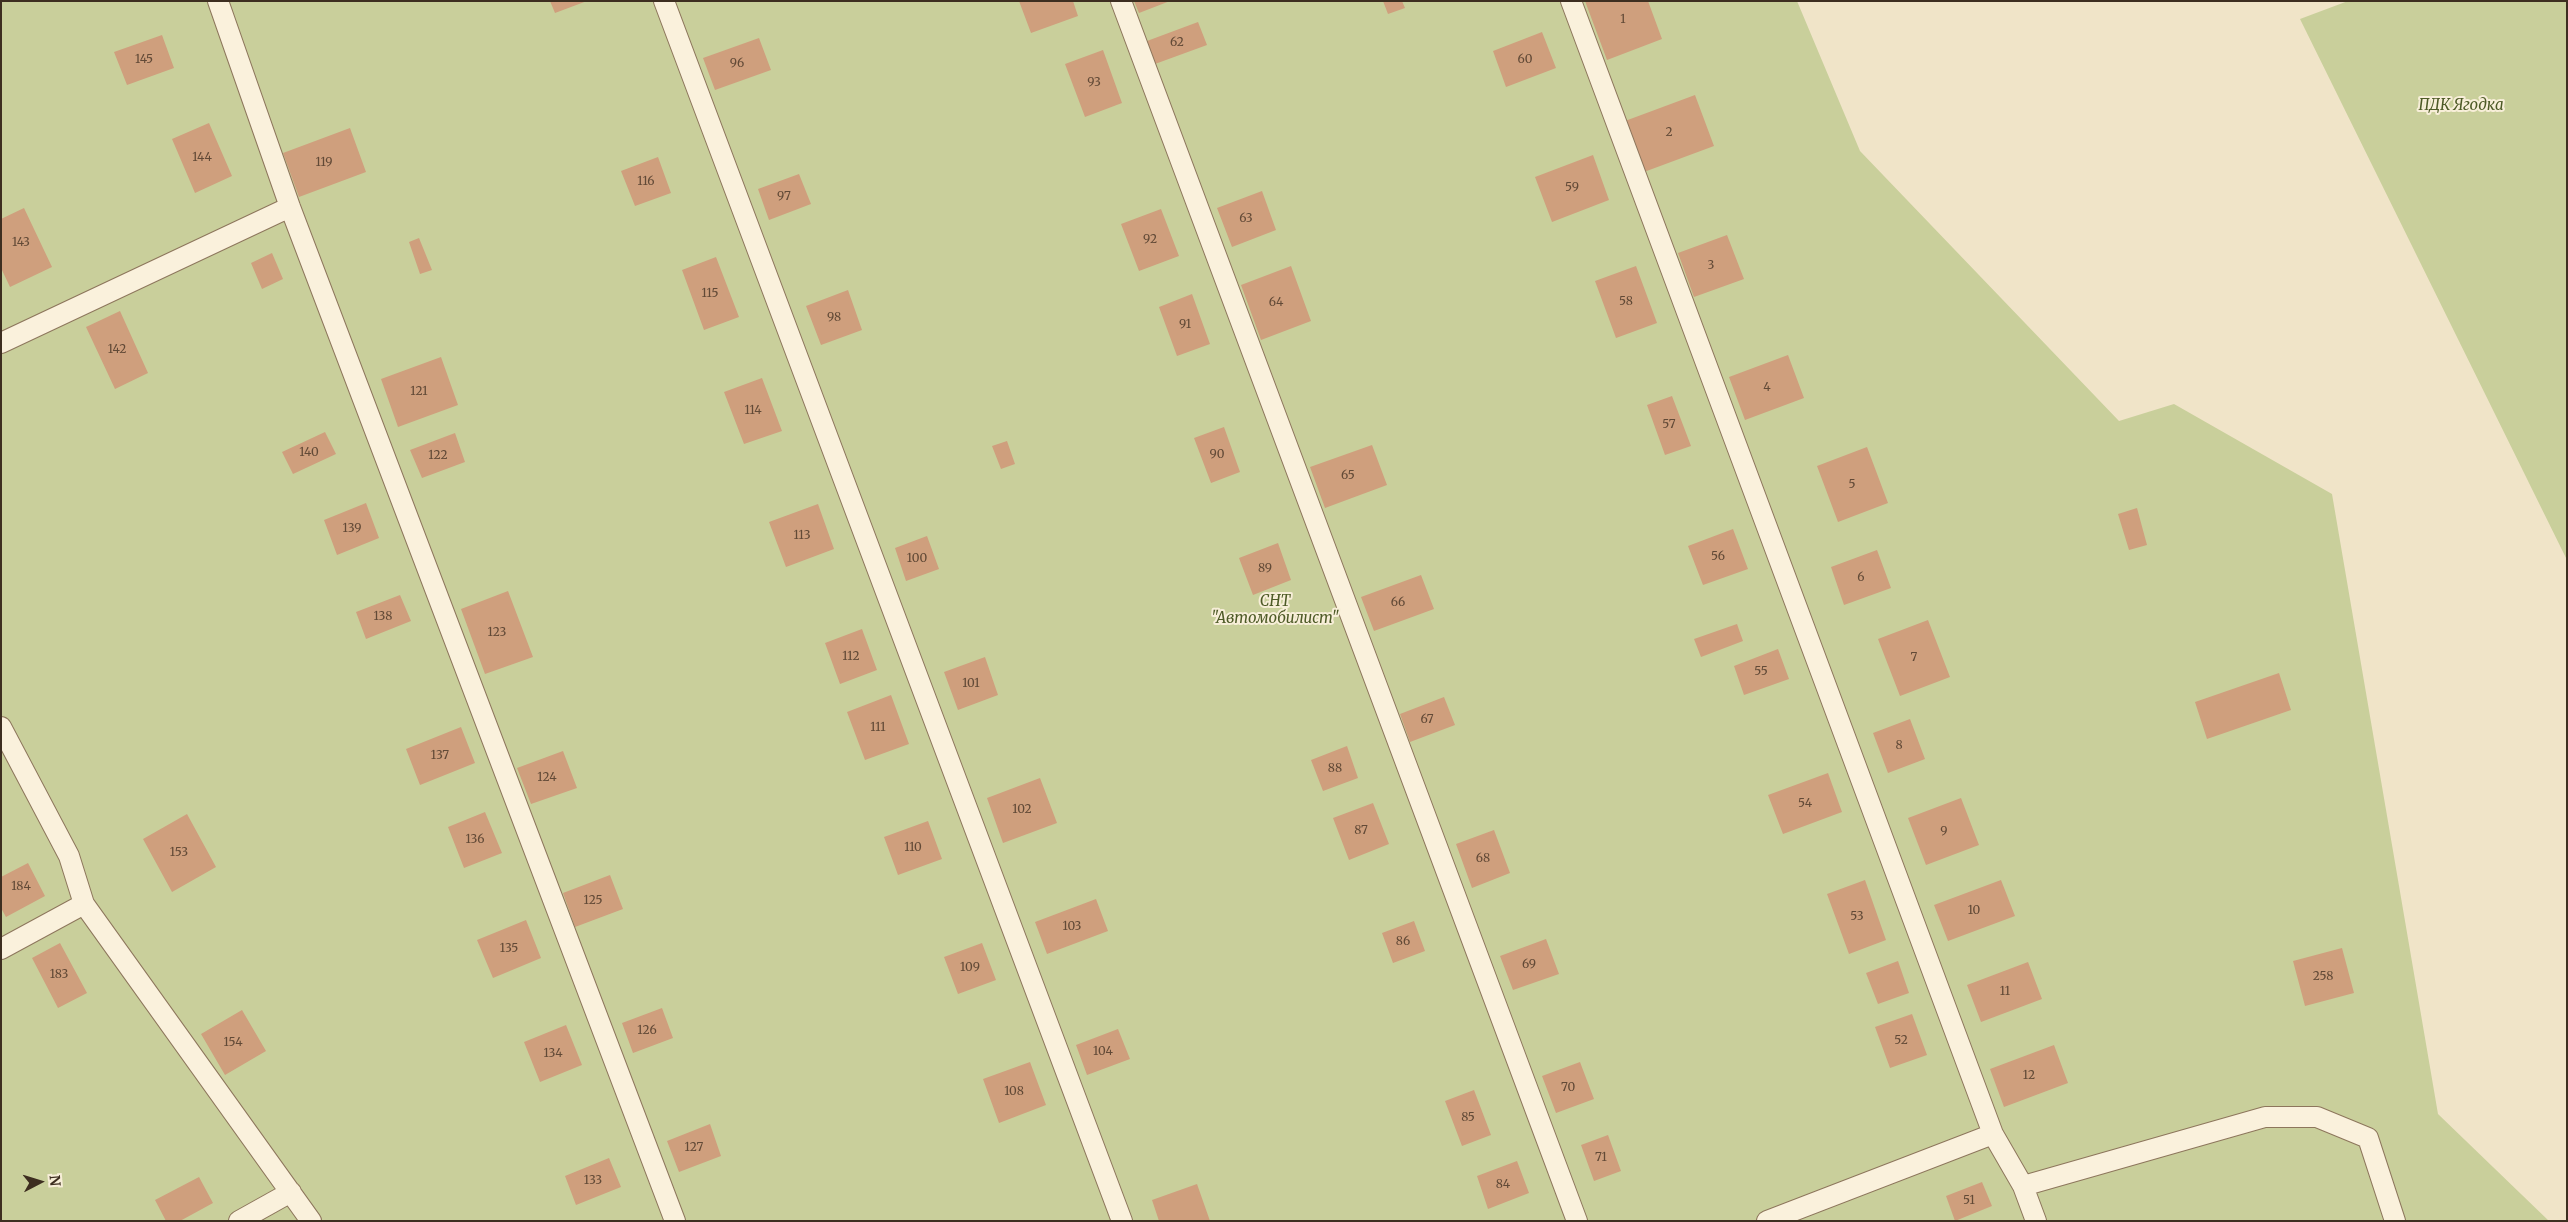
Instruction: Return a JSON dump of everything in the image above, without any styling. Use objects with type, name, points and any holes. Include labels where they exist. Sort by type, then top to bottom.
[{"type":"lane","points":[[218,1],[290,207],[675,1221]]},
{"type":"lane","points":[[664,1],[1122,1221]]},
{"type":"lane","points":[[1121,1],[1577,1221]]},
{"type":"lane","points":[[1571,1],[1993,1134],[2023,1186],[2036,1221]]},
{"type":"lane","points":[[1,343],[290,207]]},
{"type":"lane","points":[[1,727],[69,856],[84,904],[311,1221]]},
{"type":"lane","points":[[1,949],[84,904]]},
{"type":"lane","points":[[2023,1186],[2265,1117],[2317,1117],[2368,1138],[2395,1221]]},
{"type":"lane","points":[[1767,1221],[1993,1134]]},
{"type":"lane","points":[[239,1221],[291,1192]]},
{"type":"green space","name":"СНТ \"Автомобилист\"","points":[[1,1],[1797,1],[1860,151],[2119,421],[2174,404],[2332,494],[2438,1114],[2549,1221],[1,1221]]},
{"type":"green space","name":"ПДК Ягодка","points":[[2348,1],[2567,1],[2567,560],[2300,19]]},
{"type":"building","points":[[550,1],[587,1],[555,13]]},
{"type":"building","points":[[1019,1],[1073,1],[1078,16],[1031,33]]},
{"type":"building","points":[[1134,1],[1170,1],[1139,13]]},
{"type":"building","points":[[1383,1],[1402,1],[1405,8],[1388,14]]},
{"type":"building","points":[[1585,1],[1648,1],[1662,39],[1607,60]]},
{"type":"building","points":[[1198,22],[1207,45],[1155,64],[1147,41]]},
{"type":"building","points":[[1542,32],[1556,68],[1506,87],[1493,51]]},
{"type":"building","points":[[162,35],[174,68],[127,85],[114,52]]},
{"type":"building","points":[[759,38],[771,70],[715,90],[703,58]]},
{"type":"building","points":[[1103,50],[1122,103],[1085,117],[1065,64]]},
{"type":"building","points":[[1695,95],[1714,146],[1644,172],[1625,121]]},
{"type":"building","points":[[209,123],[232,176],[195,193],[172,139]]},
{"type":"building","points":[[350,128],[366,172],[299,197],[283,153]]},
{"type":"building","points":[[1593,155],[1609,200],[1552,222],[1535,177]]},
{"type":"building","points":[[658,157],[671,193],[635,206],[621,171]]},
{"type":"building","points":[[799,174],[811,204],[769,220],[758,189]]},
{"type":"building","points":[[1262,191],[1276,230],[1232,247],[1217,208]]},
{"type":"building","points":[[24,208],[52,267],[10,287],[1,268],[1,219]]},
{"type":"building","points":[[1161,209],[1179,256],[1139,271],[1121,224]]},
{"type":"building","points":[[1727,235],[1744,279],[1694,297],[1678,253]]},
{"type":"building","points":[[419,238],[432,270],[420,274],[409,242]]},
{"type":"building","points":[[272,253],[283,279],[262,289],[251,263]]},
{"type":"building","points":[[716,257],[739,317],[704,330],[682,270]]},
{"type":"building","points":[[1291,266],[1311,321],[1261,340],[1241,285]]},
{"type":"building","points":[[1636,266],[1657,323],[1616,338],[1595,281]]},
{"type":"building","points":[[848,290],[862,330],[821,345],[806,306]]},
{"type":"building","points":[[1192,294],[1210,344],[1177,356],[1159,307]]},
{"type":"building","points":[[120,311],[148,373],[115,389],[86,327]]},
{"type":"building","points":[[1788,355],[1804,398],[1745,420],[1729,377]]},
{"type":"building","points":[[441,357],[458,405],[398,427],[381,379]]},
{"type":"building","points":[[762,378],[782,431],[744,444],[724,392]]},
{"type":"building","points":[[1672,396],[1691,446],[1665,455],[1647,405]]},
{"type":"building","points":[[1224,427],[1240,472],[1211,483],[1194,438]]},
{"type":"building","points":[[325,432],[336,454],[293,474],[282,452]]},
{"type":"building","points":[[455,433],[465,462],[422,478],[410,450]]},
{"type":"building","points":[[1007,441],[1015,464],[1001,469],[992,446]]},
{"type":"building","points":[[1372,445],[1387,485],[1325,508],[1310,467]]},
{"type":"building","points":[[1867,447],[1888,503],[1838,522],[1817,466]]},
{"type":"building","points":[[366,503],[379,538],[337,555],[324,520]]},
{"type":"building","points":[[818,504],[834,549],[786,567],[769,522]]},
{"type":"building","points":[[2137,508],[2147,545],[2129,550],[2118,514]]},
{"type":"building","points":[[1733,529],[1748,569],[1703,585],[1688,546]]},
{"type":"building","points":[[927,536],[939,569],[906,581],[895,548]]},
{"type":"building","points":[[1278,543],[1291,580],[1253,595],[1239,558]]},
{"type":"building","points":[[1877,550],[1891,588],[1844,605],[1831,567]]},
{"type":"building","points":[[1421,575],[1434,609],[1374,631],[1361,597]]},
{"type":"building","points":[[508,591],[533,657],[485,674],[461,609]]},
{"type":"building","points":[[400,595],[411,621],[366,639],[356,612]]},
{"type":"building","points":[[1928,620],[1950,677],[1900,696],[1878,639]]},
{"type":"building","points":[[1737,624],[1743,641],[1701,657],[1694,639]]},
{"type":"building","points":[[862,629],[877,670],[840,684],[825,643]]},
{"type":"building","points":[[1778,649],[1789,679],[1744,695],[1734,666]]},
{"type":"building","points":[[985,657],[998,695],[958,710],[944,672]]},
{"type":"building","points":[[2279,673],[2291,710],[2207,739],[2195,702]]},
{"type":"building","points":[[891,695],[909,744],[865,760],[847,712]]},
{"type":"building","points":[[1444,697],[1455,725],[1410,742],[1400,714]]},
{"type":"building","points":[[1910,719],[1925,759],[1888,773],[1873,733]]},
{"type":"building","points":[[461,727],[475,763],[420,785],[406,749]]},
{"type":"building","points":[[1347,746],[1358,778],[1323,791],[1311,760]]},
{"type":"building","points":[[563,751],[577,788],[531,804],[517,768]]},
{"type":"building","points":[[1828,773],[1842,812],[1783,834],[1768,795]]},
{"type":"building","points":[[1040,778],[1057,823],[1003,843],[987,798]]},
{"type":"building","points":[[1961,798],[1979,845],[1926,865],[1908,818]]},
{"type":"building","points":[[1373,803],[1389,844],[1349,860],[1333,818]]},
{"type":"building","points":[[485,812],[502,853],[464,868],[448,827]]},
{"type":"building","points":[[187,814],[216,867],[172,892],[143,839]]},
{"type":"building","points":[[928,821],[942,859],[898,875],[884,837]]},
{"type":"building","points":[[1494,830],[1510,873],[1472,888],[1456,844]]},
{"type":"building","points":[[28,863],[45,896],[6,917],[1,908],[1,877]]},
{"type":"building","points":[[610,875],[623,909],[575,927],[563,893]]},
{"type":"building","points":[[1865,880],[1886,940],[1849,954],[1827,894]]},
{"type":"building","points":[[2001,880],[2015,916],[1948,941],[1934,905]]},
{"type":"building","points":[[1096,899],[1108,931],[1047,954],[1035,922]]},
{"type":"building","points":[[526,920],[541,958],[493,978],[477,940]]},
{"type":"building","points":[[1414,921],[1425,951],[1393,963],[1382,933]]},
{"type":"building","points":[[1546,939],[1559,974],[1513,990],[1500,956]]},
{"type":"building","points":[[60,943],[87,993],[58,1008],[32,958]]},
{"type":"building","points":[[982,943],[996,980],[958,994],[944,957]]},
{"type":"building","points":[[2342,948],[2354,993],[2305,1006],[2293,961]]},
{"type":"building","points":[[1898,961],[1909,993],[1878,1004],[1866,973]]},
{"type":"building","points":[[2028,962],[2042,999],[1981,1022],[1967,985]]},
{"type":"building","points":[[662,1008],[673,1038],[633,1053],[622,1023]]},
{"type":"building","points":[[242,1010],[266,1051],[225,1075],[201,1034]]},
{"type":"building","points":[[1912,1014],[1927,1055],[1890,1068],[1875,1027]]},
{"type":"building","points":[[566,1025],[582,1065],[540,1082],[524,1042]]},
{"type":"building","points":[[1118,1029],[1130,1059],[1087,1075],[1076,1045]]},
{"type":"building","points":[[2054,1045],[2068,1083],[2004,1107],[1990,1069]]},
{"type":"building","points":[[1030,1062],[1046,1105],[999,1123],[983,1079]]},
{"type":"building","points":[[1580,1062],[1594,1099],[1556,1113],[1542,1076]]},
{"type":"building","points":[[1474,1090],[1491,1135],[1462,1146],[1445,1101]]},
{"type":"building","points":[[710,1124],[721,1156],[679,1172],[667,1141]]},
{"type":"building","points":[[1608,1135],[1621,1171],[1594,1181],[1581,1145]]},
{"type":"building","points":[[609,1158],[621,1187],[576,1205],[565,1176]]},
{"type":"building","points":[[1517,1161],[1529,1193],[1488,1209],[1477,1176]]},
{"type":"building","points":[[199,1177],[213,1203],[180,1221],[166,1221],[155,1200]]},
{"type":"building","points":[[1982,1182],[1992,1206],[1955,1221],[1946,1196]]},
{"type":"building","points":[[1197,1184],[1210,1221],[1159,1221],[1152,1200]]}]
